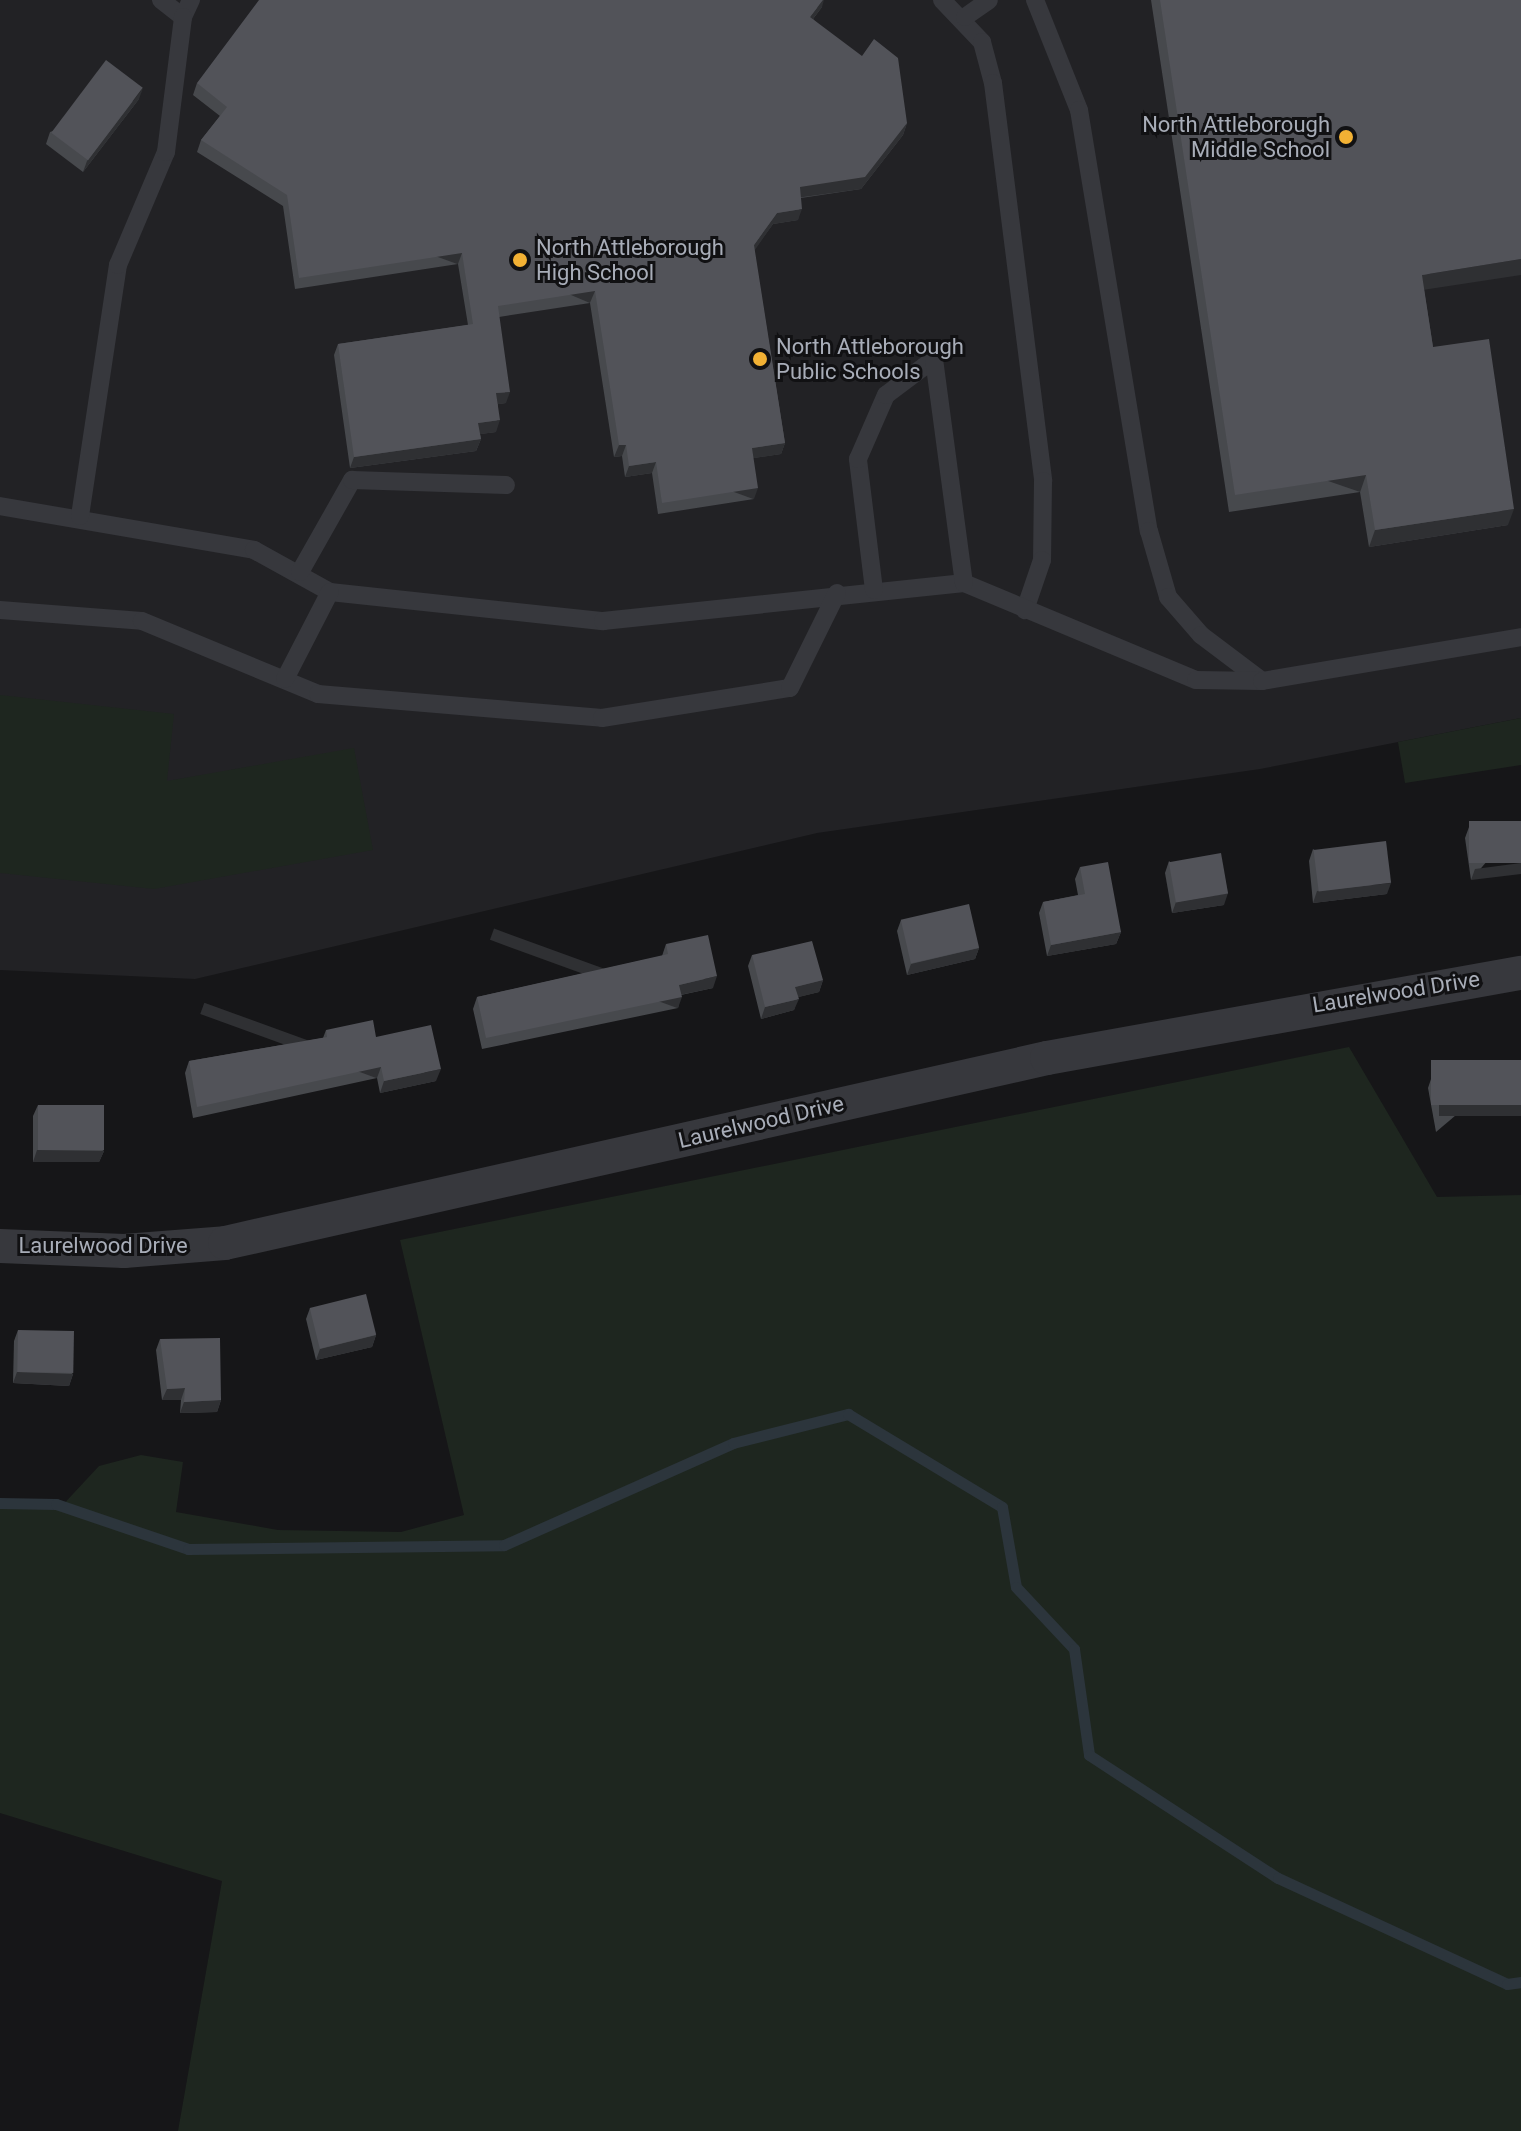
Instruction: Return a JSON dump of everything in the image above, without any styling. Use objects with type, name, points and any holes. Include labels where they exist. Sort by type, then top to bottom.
[{"type":"street","name":"Laurelwood Drive","points":[[0,1246],[159,1250],[247,1239],[1062,1055],[1521,973]]},
{"type":"lane","points":[[80,516],[118,265],[166,152],[187,8],[161,0]]},
{"type":"lane","points":[[942,0],[965,17],[982,42],[993,83],[1043,481],[1042,560],[1025,610]]},
{"type":"lane","points":[[965,17],[989,0]]},
{"type":"lane","points":[[1035,0],[1079,110],[1149,531],[1168,597],[1201,635],[1262,681]]},
{"type":"lane","points":[[874,590],[858,459],[886,395],[934,359],[964,583]]},
{"type":"lane","points":[[300,572],[352,480],[506,485]]},
{"type":"lane","points":[[0,506],[80,516],[254,550],[300,572],[330,592],[603,621],[837,593],[964,583],[1196,680],[1262,681],[1521,637]]},
{"type":"lane","points":[[285,679],[330,592]]},
{"type":"lane","points":[[0,610],[142,621],[318,694],[618,716],[790,688],[837,593]]},
{"type":"shaded area","name":"North Attleborough Public Schools","points":[[0,0],[1521,0],[1521,718],[1260,769],[817,833],[195,979],[0,970]]},
{"type":"shaded area","points":[[0,695],[174,714],[167,781],[354,748],[373,850],[154,889],[0,873]]},
{"type":"shaded area","points":[[1521,718],[1521,765],[1405,783],[1398,742]]},
{"type":"shaded area","points":[[1349,1047],[1437,1197],[1521,1195],[1521,2131],[178,2131],[222,1881],[0,1813],[0,1499],[59,1509],[99,1466],[141,1455],[183,1462],[176,1512],[278,1530],[401,1532],[464,1515],[400,1240]]},
{"type":"building","name":"North Attleborough High School","points":[[259,0],[823,0],[810,17],[862,56],[874,39],[898,58],[907,123],[865,177],[800,187],[802,209],[777,213],[754,245],[785,443],[752,448],[758,488],[662,503],[656,462],[629,466],[626,445],[619,445],[595,291],[498,306],[510,392],[496,393],[500,420],[478,423],[481,439],[354,457],[338,344],[473,324],[462,253],[299,278],[287,195],[201,140],[227,107],[197,83]]},
{"type":"building","name":"North Attleborough Middle School","points":[[1160,0],[1521,0],[1521,259],[1422,275],[1433,347],[1489,339],[1514,509],[1375,530],[1366,475],[1235,495]]},
{"type":"building","points":[[106,60],[143,88],[88,160],[51,133]]},
{"type":"building","points":[[1469,821],[1521,821],[1521,863],[1469,863]]},
{"type":"building","points":[[1386,841],[1391,883],[1319,892],[1314,850]]},
{"type":"building","points":[[1221,853],[1228,893],[1176,903],[1169,862]]},
{"type":"building","points":[[1108,862],[1121,932],[1051,945],[1043,902],[1085,894],[1080,867]]},
{"type":"building","points":[[969,904],[979,948],[911,964],[901,920]]},
{"type":"building","points":[[708,935],[717,976],[679,985],[682,997],[486,1038],[477,997],[668,954],[666,944]]},
{"type":"building","points":[[812,941],[823,980],[795,987],[799,999],[765,1007],[752,955]]},
{"type":"building","points":[[373,1020],[376,1037],[431,1025],[441,1069],[384,1081],[381,1067],[197,1107],[189,1061],[327,1037],[326,1030]]},
{"type":"building","points":[[1431,1060],[1521,1060],[1521,1105],[1431,1105]]},
{"type":"building","points":[[38,1105],[104,1105],[104,1150],[38,1150]]},
{"type":"building","points":[[366,1294],[376,1335],[320,1349],[310,1308]]},
{"type":"building","points":[[18,1330],[74,1331],[73,1373],[17,1372]]},
{"type":"building","points":[[220,1338],[221,1400],[184,1402],[185,1388],[167,1389],[160,1339]]},
{"type":"waterway","points":[[0,1503],[56,1504],[188,1549],[504,1545],[733,1443],[848,1414],[1002,1507],[1016,1587],[1074,1649],[1089,1755],[1278,1878],[1507,1984],[1521,1982]]},
{"type":"place","name":"North Attleborough Middle School","points":[[1346,137]]},
{"type":"place","name":"North Attleborough High School","points":[[520,260]]},
{"type":"place","name":"North Attleborough Public Schools","points":[[760,359]]}]
